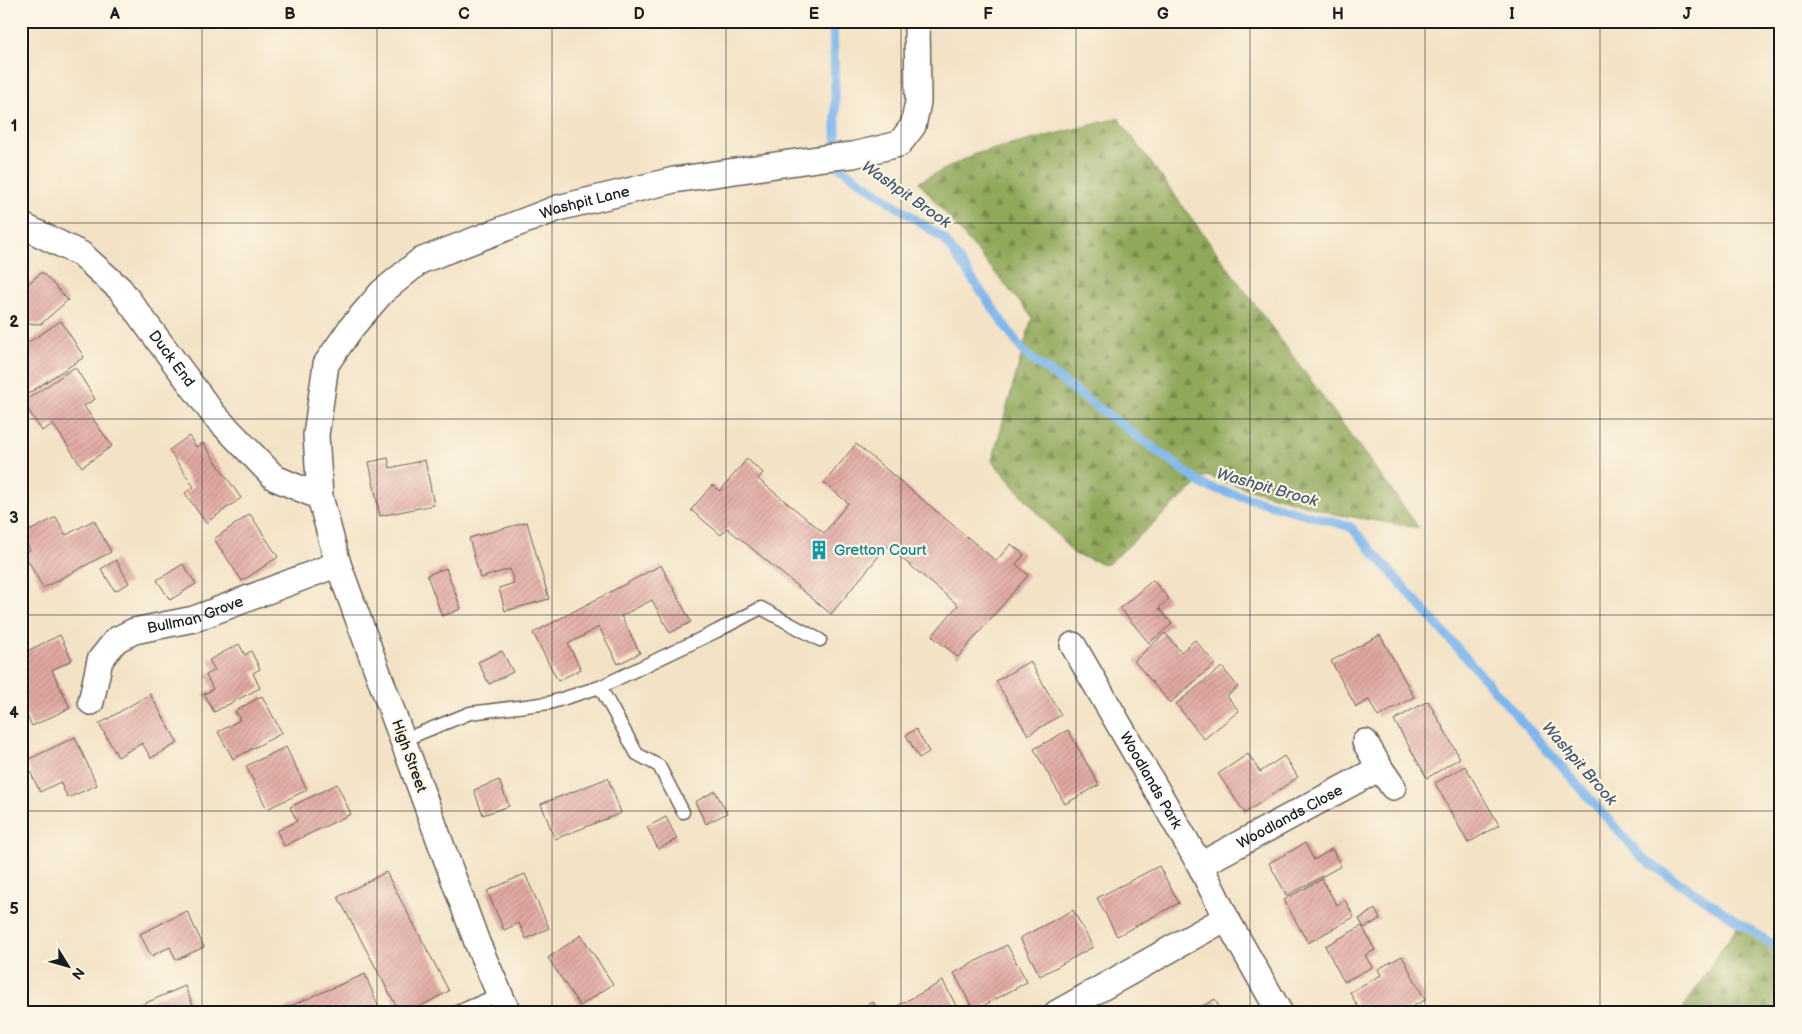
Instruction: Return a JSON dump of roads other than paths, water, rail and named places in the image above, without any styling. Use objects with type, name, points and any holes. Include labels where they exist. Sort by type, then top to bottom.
[{"type":"street","name":"Washpit Lane","points":[[320,497],[316,436],[326,364],[351,328],[382,292],[420,261],[558,208],[674,180],[853,155],[899,144],[913,126],[918,102],[917,21]]},
{"type":"street","name":"Duck End","points":[[21,225],[81,254],[120,289],[214,415],[275,478],[320,497]]},
{"type":"street","name":"High Street","points":[[320,497],[338,564],[478,945],[504,1003]]},
{"type":"street","name":"Bullman Grove","points":[[91,702],[100,660],[116,640],[134,631],[194,620],[338,564]]},
{"type":"street","name":"Woodlands Park","points":[[1073,645],[1200,865],[1226,918],[1280,1013]]},
{"type":"street","name":"Woodlands Close","points":[[1200,865],[1386,778],[1365,742]]},
{"type":"street","points":[[1057,1013],[1226,918]]},
{"type":"lane","points":[[403,740],[470,713],[549,703],[600,687],[717,631],[760,608],[820,640]]},
{"type":"lane","points":[[600,687],[637,754],[659,766],[682,812]]},
{"type":"lane","points":[[455,1013],[504,1003]]},
{"type":"waterway","name":"Washpit Brook","points":[[833,21],[837,165],[944,239],[1025,354],[1205,486],[1351,527],[1642,858],[1781,950]]},
{"type":"place","name":"Gretton Court","points":[[819,550]]}]
